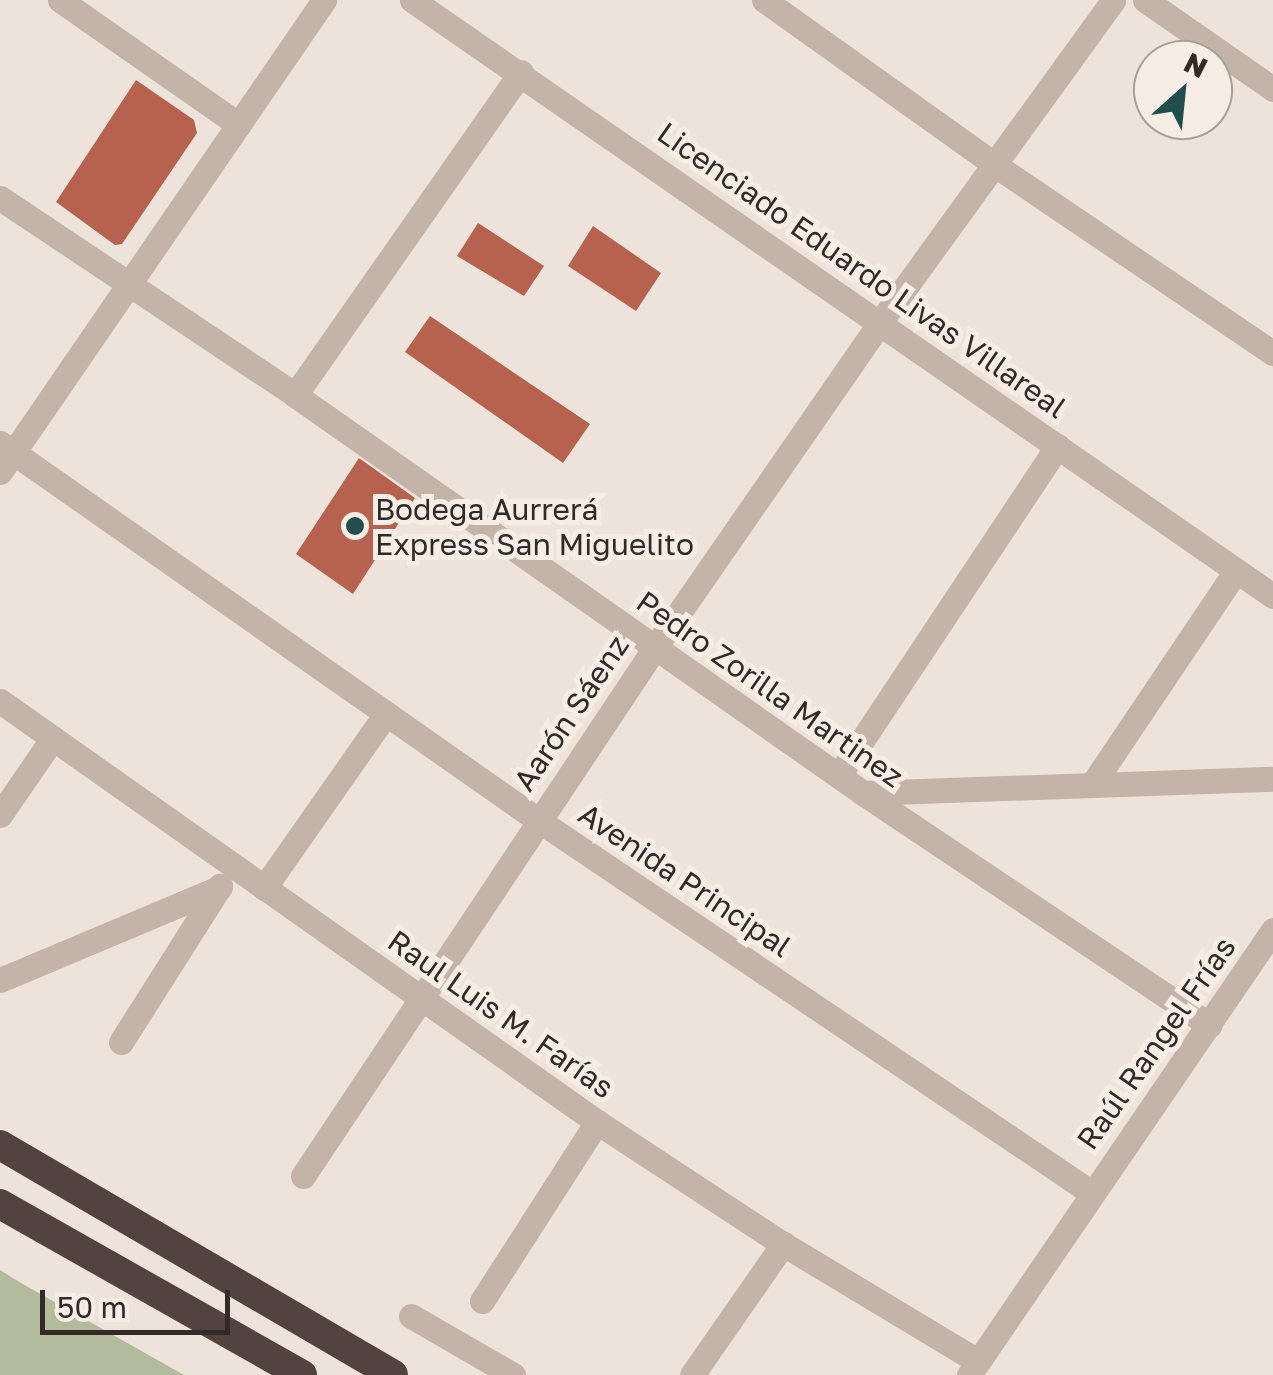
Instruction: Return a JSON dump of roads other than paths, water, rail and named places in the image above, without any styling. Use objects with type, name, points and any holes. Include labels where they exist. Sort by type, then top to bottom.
[{"type":"highway","points":[[0,1144],[393,1375]]},
{"type":"highway","points":[[0,1204],[302,1375]]},
{"type":"street","points":[[60,0],[239,125]]},
{"type":"street","points":[[5,456],[129,285],[324,0]]},
{"type":"street","name":"Licenciado Eduardo Livas Villareal","points":[[412,0],[881,321],[1273,596]]},
{"type":"street","points":[[764,0],[995,165],[1273,353]]},
{"type":"street","name":"Aarón Sáenz","points":[[302,1176],[654,649],[881,321],[1113,0]]},
{"type":"street","points":[[1145,0],[1273,89]]},
{"type":"street","points":[[296,395],[520,72]]},
{"type":"street","name":"Pedro Zorilla Martinez","points":[[0,198],[296,395],[863,793],[1209,1024]]},
{"type":"street","points":[[838,775],[1058,446]]},
{"type":"street","name":"Avenida Principal","points":[[5,456],[1092,1193]]},
{"type":"street","points":[[1094,782],[1236,571]]},
{"type":"street","name":"Raul Luis M. Farías","points":[[0,701],[597,1122],[973,1368]]},
{"type":"street","points":[[264,888],[386,714]]},
{"type":"street","points":[[0,816],[52,738]]},
{"type":"street","points":[[863,793],[1094,782],[1273,779]]},
{"type":"street","points":[[121,1042],[234,866]]},
{"type":"street","points":[[0,980],[219,888]]},
{"type":"street","name":"Raúl Rangel Frías","points":[[973,1368],[1273,930]]},
{"type":"street","points":[[482,1300],[597,1122]]},
{"type":"street","points":[[692,1375],[783,1244]]},
{"type":"street","points":[[410,1316],[513,1375]]},
{"type":"place","name":"Bodega Aurrerá Express San Miguelito","points":[[355,526]]}]
